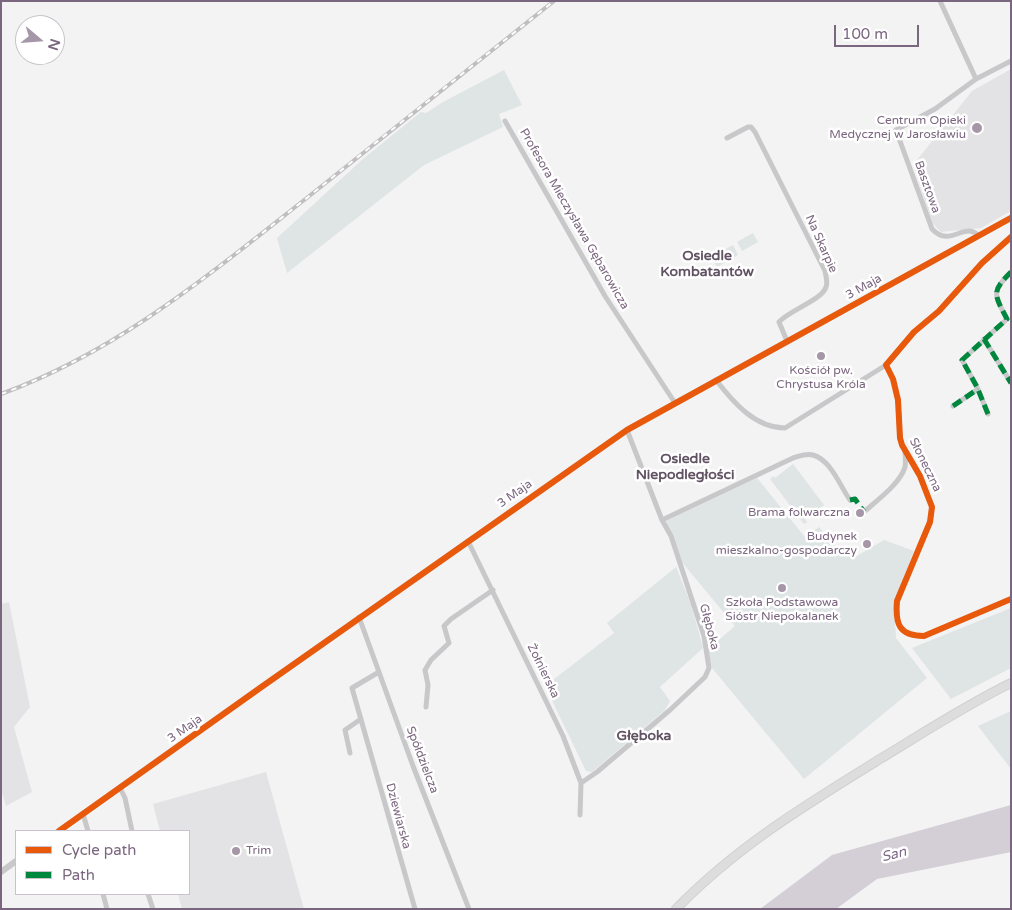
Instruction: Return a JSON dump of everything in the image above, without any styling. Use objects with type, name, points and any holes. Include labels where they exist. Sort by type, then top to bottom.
[{"type":"main road","points":[[676,909],[691,893],[753,841],[834,788],[946,719],[1011,683]]},
{"type":"street","points":[[940,1],[976,79],[1011,61]]},
{"type":"street","name":"Basztowa","points":[[976,79],[935,109],[896,130],[932,229],[946,237],[968,230],[975,232],[979,236]]},
{"type":"street","name":"Profesora Mieczysława Gębarowicza","points":[[505,121],[605,296],[675,403]]},
{"type":"street","name":"Na Skarpie","points":[[727,138],[741,129],[750,127],[755,132],[825,271],[826,289],[779,322],[787,341]]},
{"type":"street","name":"3 Maja","points":[[60,830],[359,617],[627,430],[1011,218]]},
{"type":"street","points":[[716,380],[732,400],[759,422],[775,428],[785,428],[886,365],[914,332],[939,311],[982,263],[1011,237]]},
{"type":"street","points":[[1011,272],[998,285],[996,297],[1011,324]]},
{"type":"street","points":[[988,414],[978,389],[962,360],[1007,318]]},
{"type":"street","points":[[984,339],[1011,383]]},
{"type":"street","name":"Słoneczna","points":[[886,365],[896,392],[899,408],[898,430],[900,438],[930,497],[932,514],[897,601],[896,613],[898,624],[907,634],[924,636],[1011,600]]},
{"type":"street","points":[[953,406],[978,389]]},
{"type":"street","name":"Głęboka","points":[[581,783],[597,772],[670,710],[705,677],[709,668],[704,636],[671,536],[662,520],[627,430]]},
{"type":"street","points":[[864,512],[882,497],[901,475],[905,466],[905,450]]},
{"type":"street","points":[[662,520],[805,454],[814,455],[831,469],[850,500]]},
{"type":"street","name":"Żołnierska","points":[[468,541],[563,736],[581,783],[580,815]]},
{"type":"street","points":[[426,707],[428,684],[425,670],[431,660],[449,643],[444,626],[493,590]]},
{"type":"street","name":"Spółdzielcza","points":[[359,617],[413,766],[469,909]]},
{"type":"street","name":"Dziewiarska","points":[[379,672],[352,688],[415,909]]},
{"type":"street","points":[[350,753],[345,730],[361,719]]},
{"type":"street","points":[[120,788],[125,798],[132,830]]},
{"type":"street","points":[[83,814],[88,830]]},
{"type":"street","points":[[1,872],[15,862]]},
{"type":"street","points":[[103,895],[107,909]]},
{"type":"street","points":[[148,895],[152,909]]},
{"type":"shaded area","name":"Centrum Opieki Medycznej w Jarosławiu","points":[[1011,69],[1011,211],[981,228],[941,232],[932,223],[913,165],[972,91]]},
{"type":"shaded area","points":[[504,70],[522,105],[499,114],[503,127],[424,165],[287,273],[277,238],[363,159],[421,112],[426,113]]},
{"type":"shaded area","points":[[753,233],[758,242],[742,251],[737,242]]},
{"type":"shaded area","points":[[733,245],[738,255],[717,267],[711,257]]},
{"type":"shaded area","points":[[793,464],[824,505],[805,519],[807,522],[804,524],[770,479],[774,476],[775,478]]},
{"type":"shaded area","points":[[757,478],[805,537],[819,527],[840,552],[844,549],[852,559],[884,540],[914,551],[895,599],[896,638],[927,678],[804,779],[712,668],[707,650],[735,626],[681,561],[666,521]]},
{"type":"shaded area","points":[[676,567],[691,604],[703,648],[660,687],[670,701],[665,710],[592,772],[586,771],[545,686],[614,633],[607,623]]},
{"type":"shaded area","points":[[9,602],[30,707],[14,727],[32,792],[6,806],[1,789],[1,604]]},
{"type":"shaded area","points":[[1011,608],[1011,668],[951,699],[912,648]]},
{"type":"shaded area","points":[[1011,711],[1011,769],[978,726]]},
{"type":"shaded area","name":"Trim","points":[[266,772],[304,909],[182,909],[178,895],[190,895],[190,830],[160,830],[153,804]]},
{"type":"water","name":"San","points":[[1011,805],[1011,852],[877,879],[836,909],[760,909],[832,855]]},
{"type":"railway","points":[[1,394],[85,356],[162,308],[272,226],[554,1]]},
{"type":"marked path","points":[[988,414],[977,387],[962,360],[1007,319],[999,304],[997,294],[1000,284],[1011,272]]},
{"type":"marked path","points":[[984,339],[1011,383]]},
{"type":"marked path","points":[[953,406],[978,389]]},
{"type":"marked path","points":[[850,500],[855,499],[864,512]]},
{"type":"cycle path","points":[[60,830],[627,430],[1011,218]]},
{"type":"cycle path","points":[[1011,237],[982,263],[939,311],[914,332],[886,365],[893,379],[898,400],[902,445],[920,476],[932,507],[930,522],[897,601],[897,616],[900,627],[909,634],[924,636],[1011,599]]},
{"type":"place","name":"Centrum Opieki Medycznej w Jarosławiu","points":[[977,128]]},
{"type":"place","name":"Kościół pw. Chrystusa Króla","points":[[821,356]]},
{"type":"place","name":"Brama folwarczna","points":[[860,513]]},
{"type":"place","name":"Budynek mieszkalno-gospodarczy","points":[[867,544]]},
{"type":"place","name":"Szkoła Podstawowa Sióstr Niepokalanek","points":[[782,588]]},
{"type":"place","name":"Trim","points":[[236,851]]},
{"type":"district","name":"Osiedle Kombatantów","points":[[707,264]]},
{"type":"district","name":"Osiedle Niepodległości","points":[[685,468]]},
{"type":"district","name":"Głęboka","points":[[644,736]]}]
